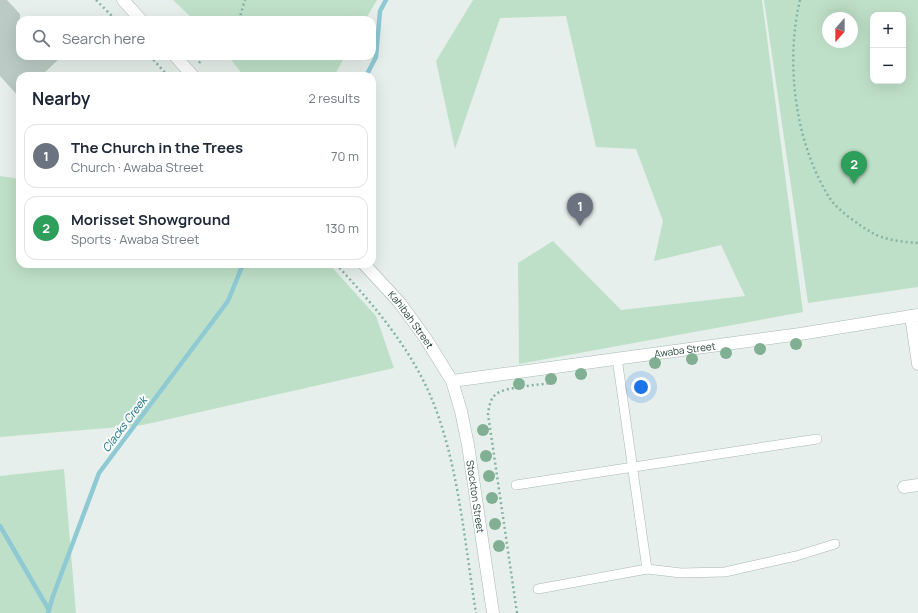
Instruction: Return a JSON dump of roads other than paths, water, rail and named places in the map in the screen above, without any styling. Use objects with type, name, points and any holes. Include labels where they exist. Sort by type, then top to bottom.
[{"type":"street","points":[[123,0],[137,16]]},
{"type":"street","points":[[178,60],[189,72]]},
{"type":"street","name":"Kahibah Street","points":[[368,268],[400,303],[426,339],[452,380]]},
{"type":"street","points":[[915,315],[918,364]]},
{"type":"street","name":"Awaba Street","points":[[452,380],[800,334],[915,315]]},
{"type":"street","name":"Stockton Street","points":[[452,380],[461,411],[468,445],[493,613]]},
{"type":"street","points":[[904,487],[918,485]]},
{"type":"lane","points":[[618,358],[647,569]]},
{"type":"lane","points":[[516,485],[817,440]]},
{"type":"lane","points":[[538,588],[647,569],[681,573],[725,572],[796,556],[835,544]]},
{"type":"waterway","name":"Clacks Creek","points":[[376,57],[380,11],[386,0]]},
{"type":"waterway","name":"Clacks Creek","points":[[368,72],[374,60]]},
{"type":"waterway","name":"Clacks Creek","points":[[48,613],[99,473],[228,301],[241,268]]},
{"type":"waterway","name":"Clacks Creek","points":[[0,526],[49,610]]},
{"type":"place","name":"Morisset Showground","points":[[854,184]]},
{"type":"place","name":"The Church in the Trees","points":[[580,226]]}]
